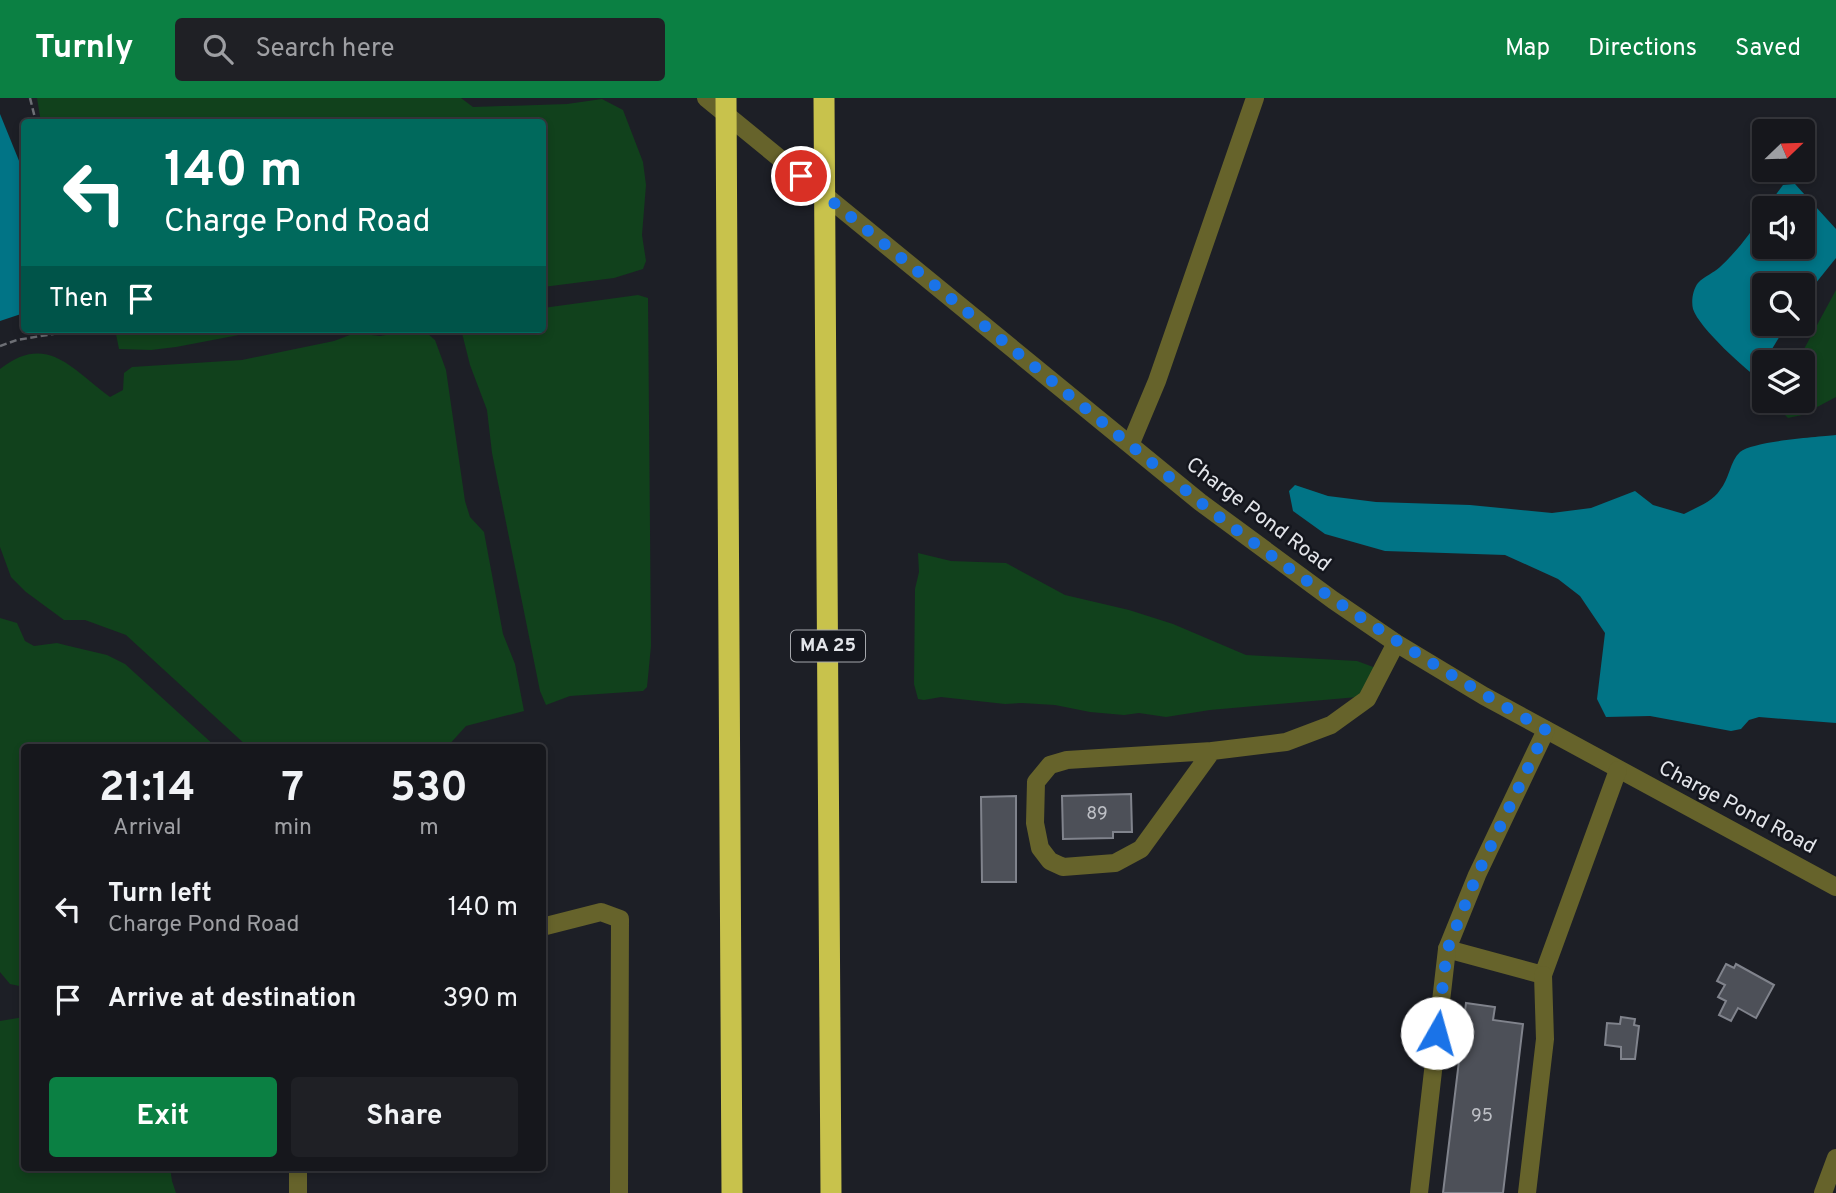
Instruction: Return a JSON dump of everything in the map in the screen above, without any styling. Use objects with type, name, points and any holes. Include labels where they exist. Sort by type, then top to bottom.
[{"type":"highway","points":[[726,98],[732,1193]]},
{"type":"highway","name":"MA 25","points":[[824,98],[831,1193]]},
{"type":"street","name":"Charge Pond Road","points":[[706,98],[1231,526],[1333,600],[1396,643],[1546,730],[1833,880]]},
{"type":"street","points":[[1130,443],[1157,381],[1255,98]]},
{"type":"street","points":[[1212,751],[1141,849],[1115,863],[1063,867],[1051,861],[1040,848],[1035,823],[1036,782],[1050,765],[1067,760],[1212,751],[1286,742],[1331,725],[1367,699],[1396,643]]},
{"type":"street","points":[[1419,1193],[1447,950],[1477,875],[1546,730]]},
{"type":"street","points":[[1527,1193],[1545,1040],[1543,975],[1618,770]]},
{"type":"street","points":[[546,926],[601,912],[620,919],[619,1193]]},
{"type":"street","points":[[1447,950],[1543,975]]},
{"type":"street","points":[[1823,1193],[1836,1157]]},
{"type":"street","points":[[298,1171],[298,1193]]},
{"type":"path","points":[[30,98],[35,119]]},
{"type":"path","points":[[0,346],[17,340],[59,333]]},
{"type":"green space","points":[[37,98],[461,98],[473,107],[567,104],[602,99],[623,110],[643,162],[646,185],[642,235],[646,261],[643,269],[614,278],[546,287],[546,119],[40,119]]},
{"type":"green space","points":[[1836,290],[1836,397],[1815,408],[1815,350],[1804,350],[1811,336],[1815,336],[1815,329]]},
{"type":"green space","points":[[638,295],[648,298],[651,646],[647,687],[643,691],[570,696],[546,705],[540,691],[492,453],[487,410],[470,365],[462,333],[546,333],[546,308]]},
{"type":"green space","points":[[116,333],[249,333],[176,347],[151,350],[119,349]]},
{"type":"green space","points":[[355,333],[380,336],[421,333],[428,334],[435,340],[446,370],[465,501],[470,517],[484,532],[503,634],[515,664],[524,711],[466,726],[450,744],[245,744],[126,635],[85,620],[64,620],[26,592],[11,577],[0,547],[0,369],[17,358],[45,354],[71,366],[110,397],[123,390],[124,373],[132,367],[242,360],[334,341]]},
{"type":"green space","points":[[1783,413],[1806,413],[1802,415],[1788,418]]},
{"type":"green space","points":[[918,553],[951,561],[1006,563],[1065,595],[1129,610],[1173,624],[1246,655],[1357,661],[1376,668],[1381,676],[1380,695],[1210,710],[1166,717],[1139,713],[1124,715],[1090,712],[1055,705],[1005,704],[941,697],[918,699],[914,684]]},
{"type":"green space","points":[[0,618],[17,623],[25,641],[34,646],[57,643],[107,655],[125,664],[213,744],[21,744],[21,986],[10,984],[0,972]]},
{"type":"green space","points":[[21,1018],[21,1171],[171,1171],[176,1193],[0,1193],[0,1021]]},
{"type":"water","points":[[0,114],[21,166],[21,314],[0,321]]},
{"type":"water","points":[[1795,184],[1806,196],[1775,196],[1783,185]]},
{"type":"water","points":[[1815,206],[1836,229],[1836,258],[1815,284],[1815,273],[1752,273],[1752,336],[1780,336],[1771,350],[1752,350],[1752,373],[1704,327],[1693,309],[1692,302],[1698,283],[1718,269],[1752,230],[1752,259],[1815,259]]},
{"type":"water","points":[[1836,435],[1836,723],[1759,717],[1749,720],[1741,729],[1731,731],[1650,716],[1606,717],[1597,699],[1605,633],[1580,596],[1558,579],[1505,555],[1385,551],[1325,534],[1293,511],[1289,491],[1295,485],[1328,496],[1376,502],[1470,505],[1552,513],[1591,508],[1635,491],[1653,505],[1684,514],[1717,494],[1737,456],[1747,448],[1786,440]]},
{"type":"building","points":[[1131,794],[1132,832],[1113,832],[1113,838],[1063,839],[1062,796]]},
{"type":"building","points":[[1016,796],[1016,882],[982,882],[981,797]]},
{"type":"building","points":[[1726,964],[1734,968],[1736,964],[1774,985],[1756,1018],[1738,1008],[1731,1021],[1719,1015],[1726,1001],[1718,997],[1725,985],[1717,981]]},
{"type":"building","points":[[1466,1003],[1495,1007],[1493,1020],[1523,1024],[1503,1193],[1443,1193]]},
{"type":"building","points":[[1621,1017],[1635,1019],[1634,1025],[1639,1026],[1635,1059],[1621,1059],[1621,1047],[1605,1045],[1607,1023],[1620,1024]]},
{"type":"building","points":[[1413,1020],[1427,1021],[1425,1038],[1411,1037]]},
{"type":"route","points":[[801,176],[1200,502],[1264,550],[1396,643],[1546,730],[1477,875],[1447,950],[1437,1033]]}]
